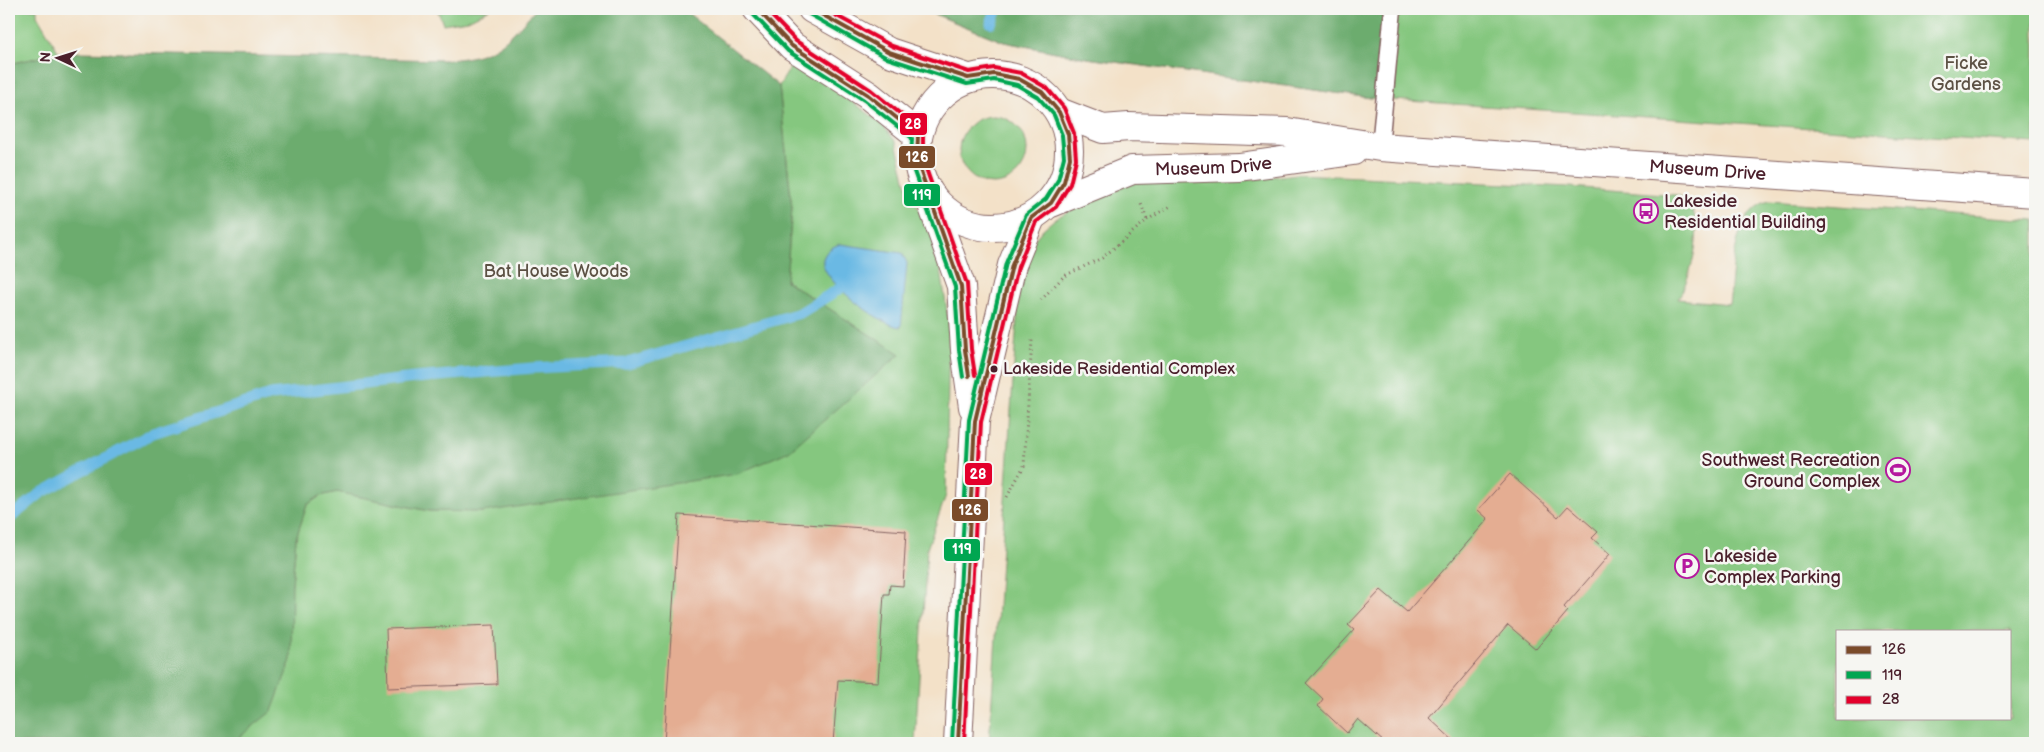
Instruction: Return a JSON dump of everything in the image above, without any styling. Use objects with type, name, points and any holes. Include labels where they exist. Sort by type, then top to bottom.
[{"type":"street","points":[[757,9],[792,46],[868,95],[918,135]]},
{"type":"street","points":[[812,9],[889,52],[968,78]]},
{"type":"street","points":[[958,743],[975,420],[1012,266],[1041,210],[1064,182],[1070,158],[1068,134],[1059,112],[1042,92],[1020,79],[994,74],[968,78],[945,91],[928,111],[918,135],[917,162],[961,286],[965,350],[975,420]]},
{"type":"street","name":"Museum Drive","points":[[1059,112],[1103,129],[1129,127],[1288,132],[1380,147],[2035,193]]},
{"type":"street","name":"Museum Drive","points":[[1041,210],[1132,170],[1239,167],[1380,147]]},
{"type":"street","points":[[925,186],[941,208],[961,221],[984,228],[1008,226],[1041,210]]},
{"type":"lane","points":[[1380,147],[1393,9]]},
{"type":"path","points":[[1039,306],[1043,298],[1064,276],[1102,258],[1147,220],[1138,196]]},
{"type":"path","points":[[1024,466],[1032,339]]},
{"type":"green space","points":[[9,9],[37,9],[37,15],[59,53],[9,64]]},
{"type":"green space","points":[[437,9],[490,9],[468,20],[443,24]]},
{"type":"green space","name":"Bat House Woods","points":[[536,9],[683,9],[779,86],[792,208],[786,281],[900,354],[789,451],[737,474],[483,512],[429,511],[337,492],[320,496],[307,505],[296,538],[292,584],[291,660],[272,711],[237,739],[178,743],[9,743],[9,64],[59,53],[82,52],[447,60],[477,55],[498,46]]},
{"type":"green space","name":"Ficke Gardens","points":[[922,9],[2035,9],[2035,143],[1378,99],[1087,58],[1004,42]]},
{"type":"green space","points":[[922,9],[1383,9],[1378,99],[1087,58],[1004,42]]},
{"type":"green space","points":[[795,60],[880,122],[896,142],[906,183],[938,249],[949,325],[946,495],[927,549],[915,743],[178,743],[237,739],[292,584],[296,538],[307,505],[320,496],[337,492],[429,511],[483,512],[899,354],[786,281],[792,208],[779,86]]},
{"type":"green space","points":[[993,116],[1006,119],[1017,126],[1024,137],[1027,150],[1024,163],[1017,174],[1006,181],[993,184],[980,181],[969,174],[962,163],[959,150],[962,137],[969,126],[980,119]]},
{"type":"green space","points":[[1297,174],[1570,187],[1677,195],[1688,203],[1694,214],[1696,228],[1696,243],[1689,275],[1678,299],[1729,304],[1734,260],[1741,230],[1747,217],[1757,207],[1769,201],[2035,220],[2035,743],[989,743],[1020,273],[1029,246],[1043,229],[1056,218],[1126,182],[1254,179]]},
{"type":"water","points":[[840,244],[902,253],[907,263],[901,327],[892,325],[867,311],[831,278],[824,268],[823,259],[830,249]]},
{"type":"building","points":[[1510,474],[1558,517],[1568,506],[1598,532],[1592,538],[1610,554],[1564,607],[1568,611],[1536,649],[1508,625],[1429,718],[1456,743],[1385,743],[1358,719],[1347,733],[1318,706],[1323,699],[1306,683],[1354,630],[1348,625],[1381,590],[1407,612],[1488,519],[1478,510]]},
{"type":"building","points":[[679,515],[906,531],[903,586],[890,585],[889,594],[884,594],[878,682],[838,680],[833,743],[664,743]]},
{"type":"building","points":[[494,625],[497,684],[388,688],[386,629]]},
{"type":"waterway","points":[[991,23],[997,9]]},
{"type":"waterway","points":[[9,519],[41,493],[153,433],[271,395],[415,378],[533,368],[628,363],[800,313],[852,281]]},
{"type":"transit line","name":"126","points":[[757,9],[792,46],[868,95],[918,135],[917,161],[961,286],[965,350],[969,376]]},
{"type":"transit line","name":"28","points":[[765,9],[796,41],[871,90],[923,132],[923,160],[967,284],[971,349],[975,375]]},
{"type":"transit line","name":"126","points":[[812,9],[889,52],[968,78],[994,74],[1019,79],[1042,92],[1059,112],[1068,134],[1070,158],[1064,182],[1051,203],[1031,218],[1012,265],[975,421],[958,743]]},
{"type":"transit line","name":"28","points":[[824,9],[892,46],[969,72],[994,68],[1021,73],[1047,88],[1064,108],[1074,133],[1076,159],[1070,184],[1056,207],[1036,222],[1018,267],[981,422],[964,743]]},
{"type":"transit line","name":"119","points":[[752,13],[788,51],[864,100],[912,138],[911,163],[955,287],[959,350],[963,377]]},
{"type":"transit line","name":"119","points":[[809,14],[887,58],[967,84],[994,80],[1017,85],[1038,97],[1054,115],[1062,135],[1064,157],[1058,180],[1046,199],[1026,215],[1006,263],[969,420],[952,743]]},
{"type":"place","name":"Lakeside Residential Building","points":[[1646,211]]},
{"type":"place","name":"Lakeside Residential Complex","points":[[994,369]]},
{"type":"place","name":"Southwest Recreation Ground Complex","points":[[1898,470]]},
{"type":"place","name":"Lakeside Complex Parking","points":[[1687,566]]}]
